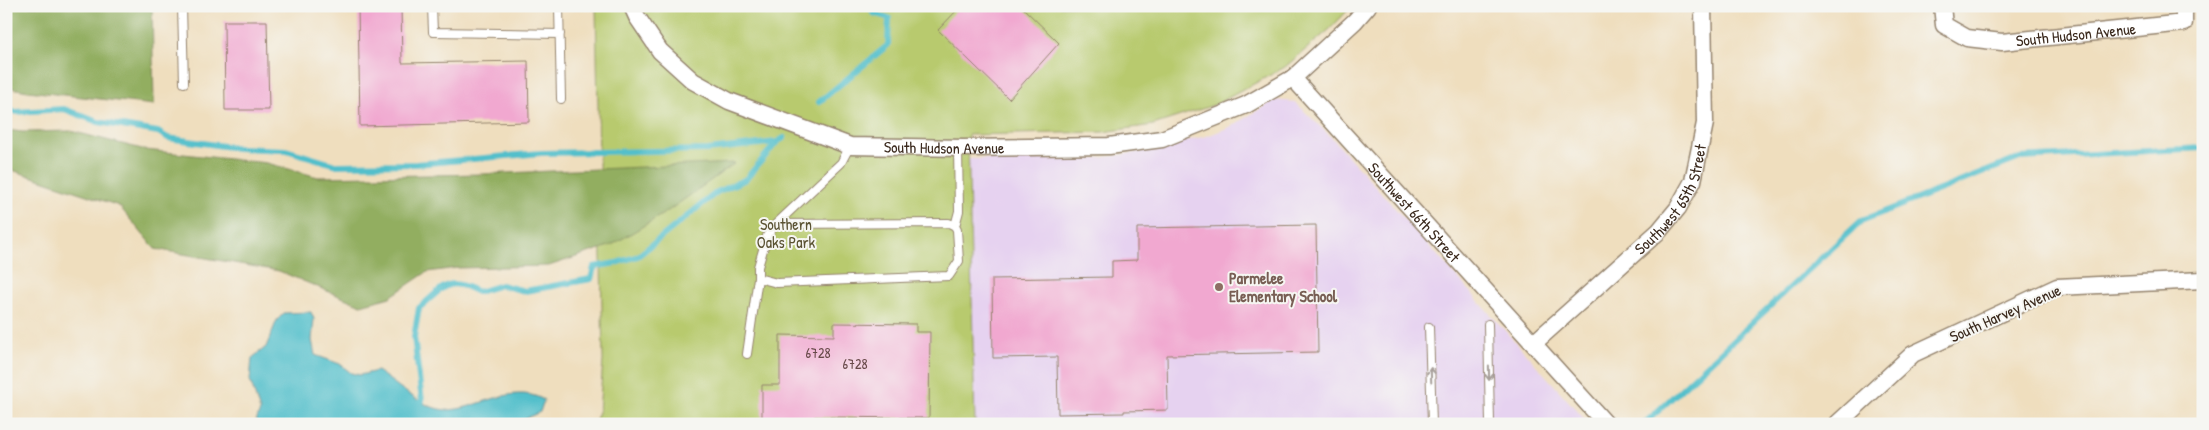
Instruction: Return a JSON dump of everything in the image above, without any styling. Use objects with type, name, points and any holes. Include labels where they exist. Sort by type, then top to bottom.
[{"type":"street","name":"South Hudson Avenue","points":[[632,6],[637,18],[660,51],[692,81],[729,101],[850,146],[958,148],[1108,146],[1162,139],[1246,105],[1293,78]]},
{"type":"street","points":[[1293,78],[1355,21],[1368,6]]},
{"type":"street","name":"Southwest 65th Street","points":[[1534,343],[1659,231],[1678,208],[1693,181],[1705,123],[1704,6]]},
{"type":"street","name":"South Hudson Avenue","points":[[1942,6],[1944,25],[1967,38],[2002,42],[2184,14]]},
{"type":"street","name":"Southwest 66th Street","points":[[1293,78],[1606,424]]},
{"type":"street","name":"South Harvey Avenue","points":[[1837,424],[1913,354],[2057,287],[2203,280]]},
{"type":"lane","points":[[182,6],[184,83]]},
{"type":"lane","points":[[432,6],[433,32],[560,34]]},
{"type":"lane","points":[[559,6],[561,99]]},
{"type":"lane","points":[[747,354],[758,267],[767,236],[776,224],[841,163],[850,146]]},
{"type":"lane","points":[[758,278],[778,283],[948,276],[958,261],[957,230],[955,226],[959,211],[958,148]]},
{"type":"lane","points":[[776,224],[949,224],[955,226]]},
{"type":"lane","points":[[1488,324],[1490,424]]},
{"type":"lane","points":[[1429,327],[1432,424]]},
{"type":"shaded area","name":"Parmelee Elementary School","points":[[1275,100],[1295,102],[1332,138],[1589,424],[975,424],[969,159],[1094,159],[1133,153],[1207,136],[1230,127]]},
{"type":"green space","points":[[6,6],[152,6],[154,105],[6,87]]},
{"type":"green space","name":"Southern Oaks Park","points":[[596,6],[1352,6],[1330,29],[1285,67],[1217,104],[1153,125],[1103,132],[968,135],[975,424],[594,424],[599,412],[603,360]]},
{"type":"green space","points":[[6,130],[23,132],[71,131],[146,150],[267,163],[318,177],[483,174],[735,163],[668,211],[612,245],[549,266],[457,268],[427,272],[390,297],[361,305],[279,271],[155,249],[119,206],[6,168]]},
{"type":"water","points":[[311,312],[314,319],[312,340],[315,355],[340,364],[351,373],[360,375],[377,371],[423,403],[439,409],[463,408],[517,394],[531,395],[544,400],[540,412],[514,424],[255,424],[260,411],[250,380],[252,358],[266,347],[277,320],[284,313]]},
{"type":"building","points":[[358,6],[401,6],[402,63],[528,61],[529,122],[360,126]]},
{"type":"building","points":[[961,6],[1021,6],[1059,43],[1009,99],[938,30]]},
{"type":"building","points":[[224,21],[267,21],[269,110],[225,110]]},
{"type":"building","points":[[1316,225],[1318,352],[1167,355],[1168,410],[1124,411],[1124,413],[1058,414],[1057,357],[993,358],[992,279],[1112,277],[1112,261],[1137,260],[1137,228]]},
{"type":"building","points":[[834,323],[916,324],[916,332],[930,332],[929,418],[814,417],[814,424],[762,424],[762,385],[780,385],[780,335],[834,336]]},
{"type":"waterway","points":[[819,102],[888,45],[889,18],[873,13],[871,6]]},
{"type":"waterway","points":[[6,109],[16,112],[64,109],[98,122],[158,132],[168,138],[237,148],[286,150],[336,165],[416,164],[541,153],[708,150],[777,142]]},
{"type":"waterway","points":[[422,401],[414,337],[419,308],[440,290],[452,284],[467,287],[478,292],[501,285],[525,291],[591,279],[594,267],[638,256],[717,192],[746,179],[777,142],[784,138]]},
{"type":"waterway","points":[[1644,424],[1861,221],[2020,158],[2203,148]]},
{"type":"place","name":"Parmelee Elementary School","points":[[1219,287]]}]
